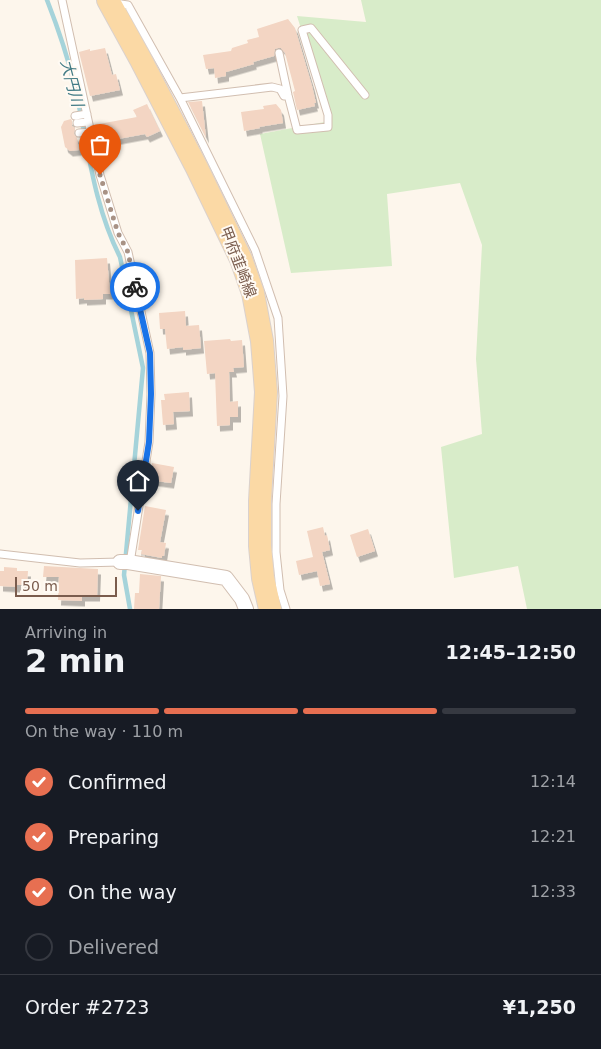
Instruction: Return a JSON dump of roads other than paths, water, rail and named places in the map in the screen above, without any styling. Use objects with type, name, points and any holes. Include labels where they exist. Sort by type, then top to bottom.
[{"type":"main road","name":"甲府韮崎線","points":[[109,1],[201,176],[241,260],[253,293],[262,341],[266,392],[260,501],[260,546],[263,578],[270,609]]},
{"type":"street","points":[[126,562],[226,578],[242,599],[246,609]]},
{"type":"lane","points":[[0,554],[80,563],[126,562],[149,442],[150,353],[128,252],[118,233],[85,132],[62,0]]},
{"type":"lane","points":[[109,1],[128,5],[180,98],[254,250],[278,318],[283,396],[276,504],[276,552],[280,590],[286,609]]},
{"type":"lane","points":[[279,53],[297,130],[328,127],[328,116],[302,30],[310,28],[365,95]]},
{"type":"lane","points":[[180,98],[272,87],[280,89],[284,96],[288,95]]},
{"type":"waterway","name":"大円川","points":[[47,0],[72,76],[97,195],[103,216],[120,257],[143,368],[124,575],[130,609]]}]
